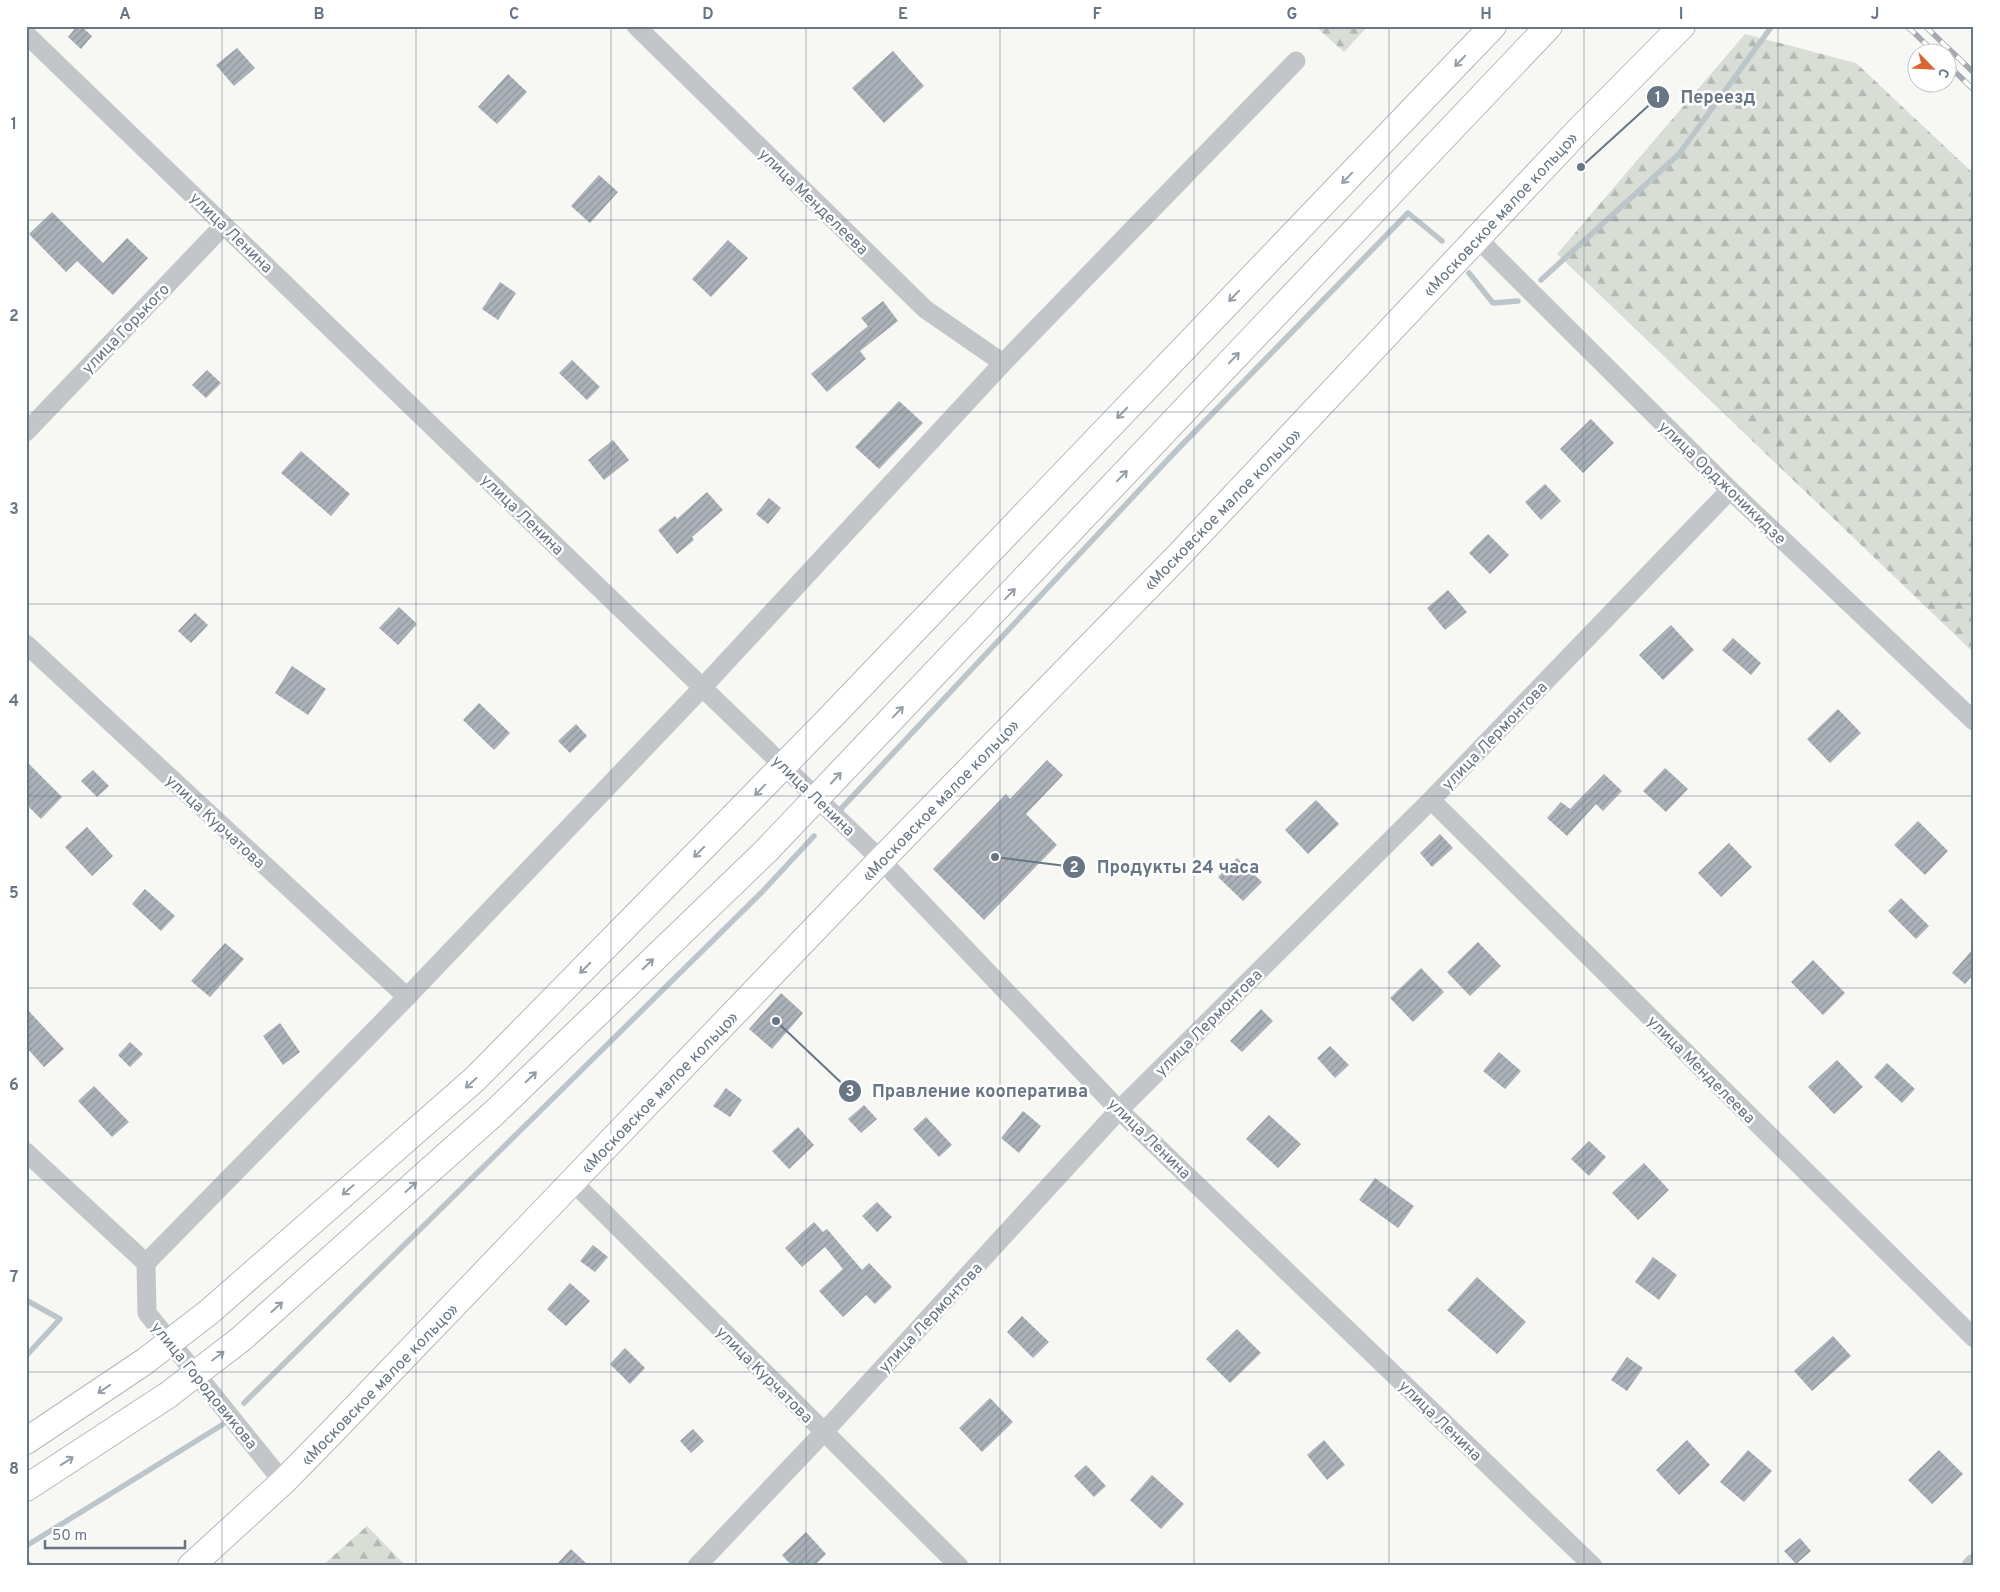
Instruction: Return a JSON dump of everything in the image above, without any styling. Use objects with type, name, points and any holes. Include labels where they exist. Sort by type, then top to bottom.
[{"type":"highway","points":[[26,1441],[144,1362],[209,1312],[475,1080],[830,717],[1493,26]]},
{"type":"highway","points":[[26,1488],[168,1395],[241,1339],[494,1112],[766,851],[1549,26]]},
{"type":"highway","name":"«Московское малое кольцо»","points":[[191,1566],[283,1482],[881,860],[1179,555],[1578,132],[1682,26]]},
{"type":"street","name":"улица Менделеева","points":[[636,26],[925,308],[1003,363]]},
{"type":"street","name":"улица Ленина","points":[[26,34],[881,860],[1120,1110],[1593,1566]]},
{"type":"street","points":[[26,1152],[146,1264],[407,997],[702,688],[1003,363],[1296,61]]},
{"type":"street","name":"улица Горького","points":[[26,432],[224,224]]},
{"type":"street","name":"улица Орджоникидзе","points":[[1478,238],[1730,490],[1974,721]]},
{"type":"street","name":"улица Лермонтова","points":[[697,1566],[824,1432],[1120,1110],[1431,800],[1730,490]]},
{"type":"street","name":"улица Курчатова","points":[[26,644],[407,997]]},
{"type":"street","name":"улица Менделеева","points":[[1431,800],[1974,1338]]},
{"type":"street","name":"улица Курчатова","points":[[573,1182],[959,1566]]},
{"type":"street","name":"улица Городовикова","points":[[146,1264],[147,1313],[283,1482]]},
{"type":"street","points":[[1971,1566],[1974,1562]]},
{"type":"green space","points":[[1315,26],[1368,26],[1344,52]]},
{"type":"green space","points":[[1745,34],[1856,63],[1974,174],[1974,653],[1557,254]]},
{"type":"green space","points":[[367,1526],[406,1566],[322,1566]]},
{"type":"building","points":[[77,26],[81,26],[92,36],[81,49],[68,37]]},
{"type":"building","points":[[237,48],[255,68],[234,86],[216,65]]},
{"type":"building","points":[[893,51],[924,86],[884,123],[852,88]]},
{"type":"building","points":[[508,74],[527,92],[497,124],[478,107]]},
{"type":"building","points":[[599,175],[618,192],[590,223],[571,206]]},
{"type":"building","points":[[52,212],[103,263],[127,238],[148,258],[113,295],[77,261],[66,272],[29,234]]},
{"type":"building","points":[[728,240],[748,258],[711,297],[692,279]]},
{"type":"building","points":[[500,282],[516,293],[498,320],[482,309]]},
{"type":"building","points":[[883,301],[898,321],[860,351],[866,359],[827,392],[811,374],[868,326],[861,318]]},
{"type":"building","points":[[572,360],[600,387],[587,400],[559,373]]},
{"type":"building","points":[[207,370],[221,383],[206,398],[192,385]]},
{"type":"building","points":[[899,401],[923,423],[879,469],[855,447]]},
{"type":"building","points":[[1591,419],[1614,443],[1583,473],[1560,449]]},
{"type":"building","points":[[613,440],[629,460],[604,480],[588,460]]},
{"type":"building","points":[[301,451],[350,494],[331,516],[281,473]]},
{"type":"building","points":[[1545,484],[1561,501],[1541,520],[1525,502]]},
{"type":"building","points":[[707,492],[723,510],[692,537],[694,540],[677,554],[658,530],[675,516],[677,519]]},
{"type":"building","points":[[769,498],[781,508],[768,524],[756,514]]},
{"type":"building","points":[[1488,534],[1509,555],[1490,574],[1469,553]]},
{"type":"building","points":[[1448,590],[1467,612],[1445,630],[1427,608]]},
{"type":"building","points":[[399,607],[417,624],[398,645],[379,628]]},
{"type":"building","points":[[195,613],[208,625],[191,643],[178,631]]},
{"type":"building","points":[[1671,625],[1694,650],[1663,680],[1639,655]]},
{"type":"building","points":[[1733,638],[1761,663],[1751,675],[1722,650]]},
{"type":"building","points":[[292,666],[326,689],[308,715],[275,693]]},
{"type":"building","points":[[479,703],[510,733],[494,750],[463,720]]},
{"type":"building","points":[[1838,709],[1861,733],[1830,763],[1807,739]]},
{"type":"building","points":[[576,724],[587,736],[570,753],[558,741]]},
{"type":"building","points":[[1047,760],[1063,775],[1026,814],[1057,845],[984,920],[933,869],[1006,794],[1010,799]]},
{"type":"building","points":[[26,761],[62,797],[41,819],[26,804]]},
{"type":"building","points":[[1665,768],[1688,789],[1666,812],[1643,791]]},
{"type":"building","points":[[93,770],[109,786],[97,797],[81,781]]},
{"type":"building","points":[[1604,774],[1622,791],[1603,811],[1596,804],[1567,836],[1547,818],[1561,802],[1570,809]]},
{"type":"building","points":[[1316,800],[1339,824],[1308,854],[1285,830]]},
{"type":"building","points":[[1918,821],[1948,851],[1925,875],[1894,845]]},
{"type":"building","points":[[87,827],[113,856],[92,876],[65,847]]},
{"type":"building","points":[[1440,834],[1453,848],[1432,867],[1420,853]]},
{"type":"building","points":[[1729,843],[1752,867],[1721,897],[1698,873]]},
{"type":"building","points":[[1237,858],[1262,882],[1243,901],[1218,877]]},
{"type":"building","points":[[145,889],[175,916],[161,931],[132,904]]},
{"type":"building","points":[[1901,898],[1929,926],[1916,939],[1888,911]]},
{"type":"building","points":[[1478,942],[1501,966],[1470,996],[1447,972]]},
{"type":"building","points":[[225,943],[244,959],[210,997],[191,981]]},
{"type":"building","points":[[1974,948],[1974,974],[1965,984],[1952,973]]},
{"type":"building","points":[[1813,960],[1845,993],[1823,1015],[1791,982]]},
{"type":"building","points":[[1421,968],[1444,992],[1413,1022],[1390,998]]},
{"type":"building","points":[[781,993],[803,1013],[772,1049],[749,1029]]},
{"type":"building","points":[[26,1008],[64,1049],[44,1067],[26,1047]]},
{"type":"building","points":[[1261,1009],[1273,1021],[1242,1052],[1230,1041]]},
{"type":"building","points":[[280,1023],[300,1052],[283,1065],[263,1036]]},
{"type":"building","points":[[130,1042],[143,1054],[130,1067],[118,1055]]},
{"type":"building","points":[[1330,1046],[1349,1065],[1335,1078],[1317,1058]]},
{"type":"building","points":[[1499,1052],[1521,1071],[1505,1089],[1483,1071]]},
{"type":"building","points":[[1837,1060],[1863,1087],[1834,1114],[1808,1087]]},
{"type":"building","points":[[1887,1063],[1915,1089],[1902,1103],[1874,1077]]},
{"type":"building","points":[[94,1086],[129,1122],[112,1137],[78,1101]]},
{"type":"building","points":[[726,1088],[742,1100],[730,1117],[713,1106]]},
{"type":"building","points":[[864,1105],[877,1119],[861,1133],[848,1119]]},
{"type":"building","points":[[1023,1111],[1041,1126],[1019,1153],[1001,1138]]},
{"type":"building","points":[[1269,1115],[1301,1144],[1278,1168],[1246,1139]]},
{"type":"building","points":[[926,1117],[952,1145],[939,1157],[913,1129]]},
{"type":"building","points":[[798,1127],[814,1145],[789,1169],[772,1151]]},
{"type":"building","points":[[1589,1141],[1606,1157],[1589,1176],[1571,1159]]},
{"type":"building","points":[[1644,1163],[1669,1190],[1638,1220],[1612,1193]]},
{"type":"building","points":[[1375,1178],[1414,1206],[1398,1228],[1359,1200]]},
{"type":"building","points":[[877,1202],[892,1217],[877,1232],[862,1216]]},
{"type":"building","points":[[814,1222],[823,1232],[827,1229],[862,1270],[869,1263],[892,1287],[875,1304],[866,1295],[843,1317],[819,1291],[843,1269],[825,1247],[802,1267],[785,1248]]},
{"type":"building","points":[[593,1245],[608,1257],[595,1272],[580,1261]]},
{"type":"building","points":[[1653,1257],[1677,1275],[1659,1300],[1635,1282]]},
{"type":"building","points":[[1477,1277],[1526,1322],[1497,1354],[1447,1310]]},
{"type":"building","points":[[570,1283],[590,1301],[566,1326],[547,1309]]},
{"type":"building","points":[[1022,1316],[1049,1342],[1033,1358],[1007,1332]]},
{"type":"building","points":[[1237,1329],[1261,1353],[1230,1383],[1206,1359]]},
{"type":"building","points":[[1833,1336],[1851,1356],[1812,1391],[1794,1371]]},
{"type":"building","points":[[625,1348],[645,1368],[630,1384],[610,1364]]},
{"type":"building","points":[[1627,1357],[1643,1368],[1627,1391],[1611,1380]]},
{"type":"building","points":[[990,1398],[1013,1422],[982,1452],[959,1428]]},
{"type":"building","points":[[693,1429],[704,1441],[691,1453],[680,1441]]},
{"type":"building","points":[[1324,1440],[1345,1465],[1327,1480],[1307,1455]]},
{"type":"building","points":[[1687,1440],[1710,1465],[1679,1495],[1656,1470]]},
{"type":"building","points":[[1748,1450],[1772,1471],[1744,1502],[1720,1482]]},
{"type":"building","points":[[1939,1450],[1963,1474],[1932,1504],[1908,1480]]},
{"type":"building","points":[[1086,1465],[1106,1486],[1094,1497],[1074,1476]]},
{"type":"building","points":[[1152,1475],[1184,1504],[1161,1529],[1130,1500]]},
{"type":"building","points":[[806,1532],[826,1554],[814,1566],[792,1566],[782,1555]]},
{"type":"building","points":[[1800,1538],[1811,1551],[1796,1564],[1784,1551]]},
{"type":"building","points":[[571,1549],[589,1566],[555,1566]]},
{"type":"waterway","points":[[1541,280],[1679,154],[1772,26]]},
{"type":"waterway","points":[[838,812],[1174,453],[1408,213],[1442,241]]},
{"type":"waterway","points":[[1469,273],[1493,303],[1518,301]]},
{"type":"waterway","points":[[244,1403],[762,892],[814,836]]},
{"type":"waterway","points":[[26,1300],[60,1319],[26,1356]]},
{"type":"waterway","points":[[26,1546],[222,1425]]},
{"type":"waterway","points":[[26,1562],[31,1566]]},
{"type":"railway","points":[[1907,26],[1924,42]]},
{"type":"railway","points":[[1925,26],[1974,73]]},
{"type":"railway","points":[[1958,75],[1974,90]]},
{"type":"place","name":"Переезд","points":[[1581,167]]},
{"type":"place","name":"Продукты 24 часа","points":[[995,857]]},
{"type":"place","name":"Правление кооператива","points":[[776,1021]]}]
